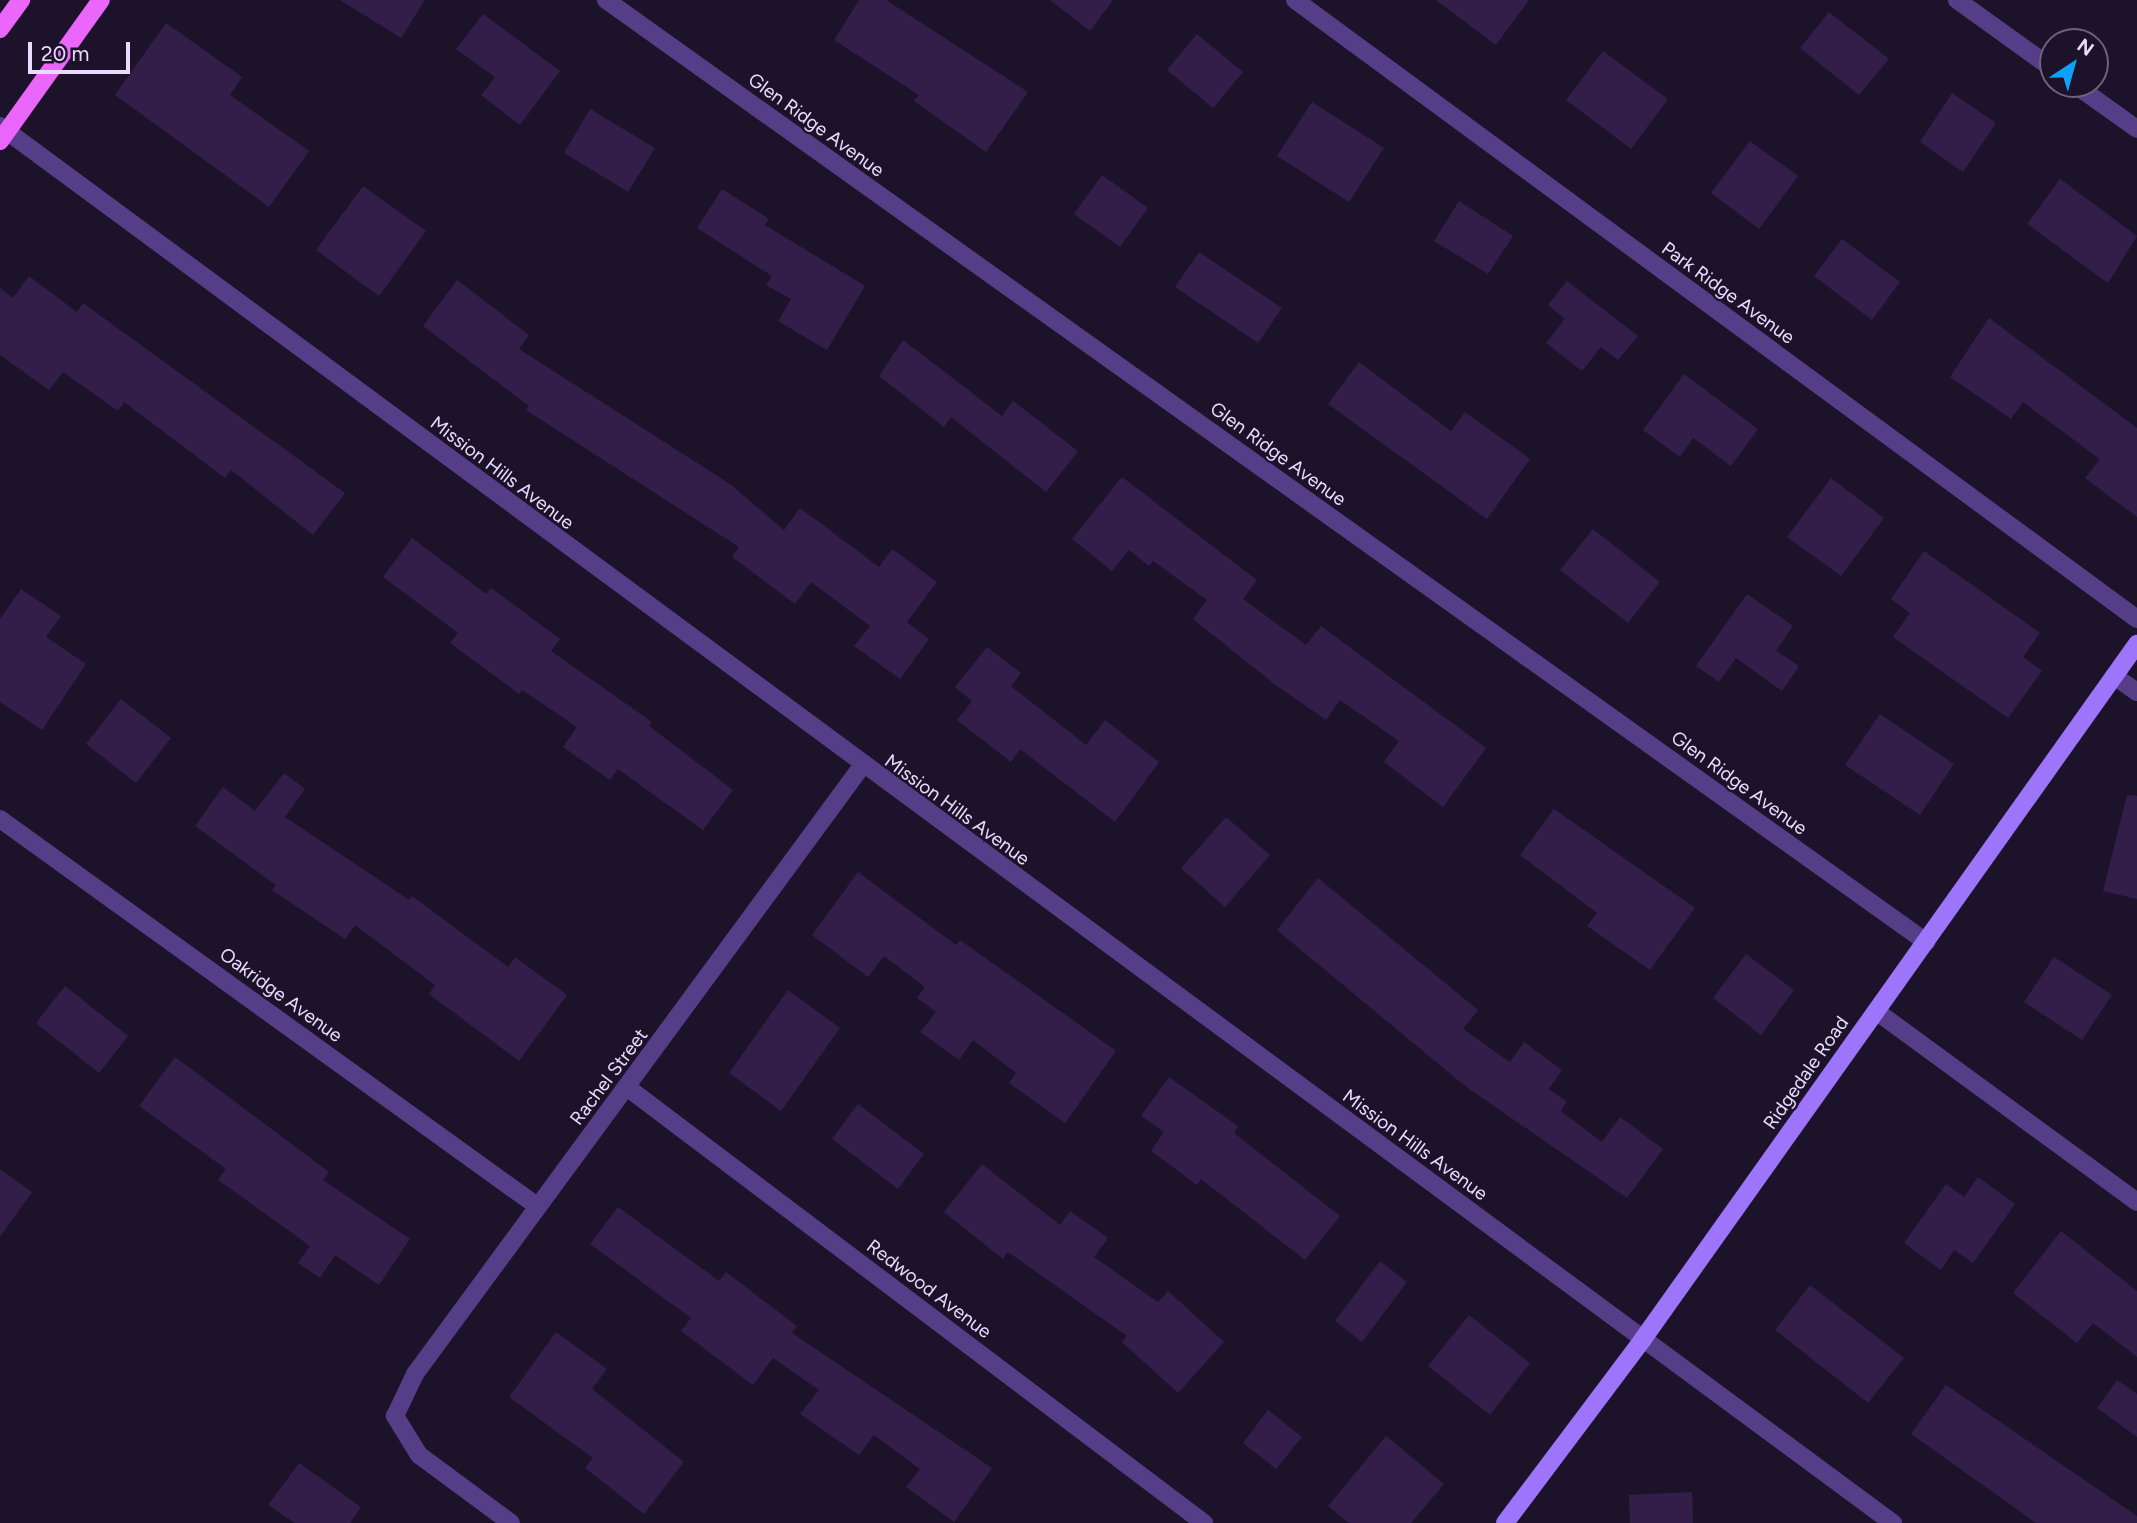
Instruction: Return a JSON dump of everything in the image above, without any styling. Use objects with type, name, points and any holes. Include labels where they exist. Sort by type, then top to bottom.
[{"type":"main road","points":[[0,29],[21,0]]},
{"type":"main road","points":[[2,133],[101,0]]},
{"type":"street","name":"Glen Ridge Avenue","points":[[606,0],[1926,942]]},
{"type":"street","name":"Park Ridge Avenue","points":[[1295,0],[2137,619]]},
{"type":"street","points":[[1957,0],[2039,59]]},
{"type":"street","points":[[2094,98],[2137,129]]},
{"type":"street","name":"Mission Hills Avenue","points":[[2,133],[1893,1523]]},
{"type":"street","name":"Ridgedale Road","points":[[1505,1523],[1643,1339],[2137,644]]},
{"type":"street","points":[[2114,676],[2137,692]]},
{"type":"street","name":"Rachel Street","points":[[511,1523],[419,1455],[395,1416],[415,1374],[537,1206],[628,1088],[862,766]]},
{"type":"street","name":"Oakridge Avenue","points":[[0,819],[537,1206]]},
{"type":"street","points":[[1876,1011],[2137,1202]]},
{"type":"street","name":"Redwood Avenue","points":[[628,1088],[1204,1523]]},
{"type":"building","points":[[340,0],[425,0],[401,38]]},
{"type":"building","points":[[859,0],[886,0],[1028,92],[986,152],[914,101],[919,95],[834,40]]},
{"type":"building","points":[[1050,0],[1113,0],[1090,31]]},
{"type":"building","points":[[1436,0],[1529,0],[1496,45]]},
{"type":"building","points":[[1829,12],[1889,59],[1859,95],[1800,48]]},
{"type":"building","points":[[483,14],[560,71],[520,125],[481,95],[495,77],[456,49]]},
{"type":"building","points":[[166,23],[242,77],[230,95],[309,151],[269,207],[115,95]]},
{"type":"building","points":[[1197,34],[1243,72],[1213,108],[1167,70]]},
{"type":"building","points":[[1603,51],[1668,99],[1631,149],[1566,100]]},
{"type":"building","points":[[1952,93],[1996,123],[1963,172],[1920,142]]},
{"type":"building","points":[[1312,102],[1384,148],[1349,202],[1277,156]]},
{"type":"building","points":[[590,109],[655,148],[628,192],[564,153]]},
{"type":"building","points":[[1750,141],[1798,176],[1759,229],[1711,193]]},
{"type":"building","points":[[1102,175],[1148,208],[1120,247],[1074,214]]},
{"type":"building","points":[[2060,179],[2137,236],[2108,283],[2027,224]]},
{"type":"building","points":[[363,186],[426,231],[379,296],[316,250]]},
{"type":"building","points":[[722,189],[769,219],[765,225],[865,286],[827,350],[778,321],[791,299],[766,285],[772,276],[697,228]]},
{"type":"building","points":[[1459,201],[1513,236],[1488,274],[1434,241]]},
{"type":"building","points":[[1842,239],[1900,282],[1872,320],[1814,276]]},
{"type":"building","points":[[1199,252],[1282,308],[1258,343],[1175,287]]},
{"type":"building","points":[[29,276],[77,312],[83,303],[345,493],[313,535],[231,470],[225,478],[124,402],[118,411],[63,372],[49,390],[0,355],[0,288],[13,298]]},
{"type":"building","points":[[457,280],[529,335],[519,349],[730,484],[784,530],[800,508],[879,567],[892,549],[937,582],[907,622],[929,639],[900,679],[854,646],[870,626],[811,582],[795,604],[732,557],[739,547],[526,410],[529,406],[423,326]]},
{"type":"building","points":[[1567,281],[1638,336],[1618,360],[1601,347],[1582,371],[1546,343],[1565,319],[1548,305]]},
{"type":"building","points":[[1989,318],[2137,428],[2137,517],[2085,478],[2100,459],[2023,402],[2011,419],[1950,377]]},
{"type":"building","points":[[903,340],[1002,416],[1013,401],[1078,451],[1046,492],[951,417],[944,427],[879,376]]},
{"type":"building","points":[[1359,362],[1451,431],[1465,412],[1530,459],[1487,519],[1328,404]]},
{"type":"building","points":[[1684,374],[1758,429],[1731,466],[1693,438],[1680,457],[1643,430]]},
{"type":"building","points":[[1122,477],[1257,580],[1243,599],[1306,645],[1321,626],[1486,748],[1443,807],[1384,762],[1399,741],[1340,700],[1326,720],[1277,686],[1193,619],[1207,600],[1153,561],[1149,566],[1129,550],[1112,571],[1072,539]]},
{"type":"building","points":[[1831,478],[1884,518],[1841,576],[1787,537]]},
{"type":"building","points":[[1593,529],[1660,582],[1628,623],[1560,570]]},
{"type":"building","points":[[412,538],[486,594],[491,588],[560,639],[551,651],[652,722],[649,726],[733,790],[703,830],[618,769],[610,780],[563,747],[577,727],[522,690],[519,694],[450,643],[458,633],[383,577]]},
{"type":"building","points":[[1924,551],[2040,633],[2023,657],[2042,671],[2008,718],[1893,637],[1910,613],[1891,599]]},
{"type":"building","points":[[21,589],[61,616],[46,637],[86,664],[42,730],[0,702],[0,619]]},
{"type":"building","points":[[1747,594],[1793,626],[1776,651],[1799,666],[1782,691],[1736,658],[1719,682],[1696,666]]},
{"type":"building","points":[[987,647],[1021,673],[1011,686],[1086,745],[1105,720],[1159,762],[1115,822],[1020,749],[1011,762],[957,720],[972,701],[955,687]]},
{"type":"building","points":[[121,699],[171,738],[136,783],[86,744]]},
{"type":"building","points":[[1880,714],[1954,764],[1920,815],[1845,765]]},
{"type":"building","points":[[284,773],[305,789],[285,817],[409,900],[412,896],[508,967],[515,957],[567,995],[519,1061],[429,994],[435,985],[355,925],[345,939],[272,890],[276,885],[195,826],[223,787],[255,811]]},
{"type":"building","points":[[2127,795],[2137,796],[2137,899],[2103,891]]},
{"type":"building","points":[[1554,809],[1695,908],[1650,970],[1587,926],[1597,913],[1520,855]]},
{"type":"building","points":[[1226,817],[1270,855],[1225,907],[1181,868]]},
{"type":"building","points":[[858,872],[956,945],[960,940],[1116,1051],[1065,1123],[1009,1083],[1016,1073],[973,1040],[959,1060],[920,1032],[936,1012],[917,998],[925,987],[884,956],[868,977],[812,935]]},
{"type":"building","points":[[1318,878],[1478,1010],[1463,1029],[1510,1062],[1524,1042],[1562,1070],[1549,1089],[1567,1102],[1561,1111],[1602,1142],[1620,1117],[1663,1149],[1627,1198],[1465,1086],[1277,930]]},
{"type":"building","points":[[1746,954],[1794,990],[1761,1035],[1713,998]]},
{"type":"building","points":[[2054,957],[2112,995],[2082,1040],[2024,1002]]},
{"type":"building","points":[[65,986],[128,1036],[99,1073],[36,1023]]},
{"type":"building","points":[[788,990],[840,1028],[781,1111],[729,1073]]},
{"type":"building","points":[[175,1057],[329,1172],[323,1180],[410,1239],[379,1285],[335,1255],[320,1278],[298,1263],[310,1246],[218,1180],[226,1169],[139,1106]]},
{"type":"building","points":[[1169,1077],[1238,1126],[1234,1133],[1340,1216],[1305,1260],[1201,1179],[1197,1185],[1151,1151],[1164,1132],[1141,1116]]},
{"type":"building","points":[[858,1104],[924,1154],[898,1189],[832,1139]]},
{"type":"building","points":[[982,1164],[1060,1225],[1070,1211],[1108,1238],[1094,1257],[1158,1302],[1168,1291],[1224,1342],[1178,1393],[1122,1342],[1127,1336],[1008,1252],[1003,1259],[944,1212]]},
{"type":"building","points":[[0,1169],[32,1192],[0,1237]]},
{"type":"building","points":[[1978,1177],[2015,1204],[1973,1263],[1954,1250],[1941,1270],[1904,1243],[1946,1184],[1964,1197]]},
{"type":"building","points":[[618,1207],[719,1281],[726,1272],[797,1326],[792,1333],[992,1468],[954,1522],[906,1487],[920,1469],[874,1435],[859,1455],[800,1414],[819,1390],[773,1358],[753,1385],[681,1331],[691,1318],[590,1244]]},
{"type":"building","points":[[2061,1231],[2137,1291],[2137,1357],[2093,1323],[2077,1343],[2013,1293]]},
{"type":"building","points":[[1380,1261],[1407,1282],[1362,1342],[1335,1321]]},
{"type":"building","points":[[1810,1285],[1904,1358],[1868,1403],[1775,1330]]},
{"type":"building","points":[[1469,1315],[1530,1363],[1490,1415],[1428,1366]]},
{"type":"building","points":[[556,1332],[607,1369],[592,1389],[684,1462],[644,1514],[585,1468],[593,1458],[509,1397]]},
{"type":"building","points":[[2117,1380],[2137,1394],[2137,1437],[2097,1408]]},
{"type":"building","points":[[1946,1385],[2137,1516],[2137,1523],[2036,1523],[1911,1434]]},
{"type":"building","points":[[1268,1410],[1302,1437],[1276,1469],[1243,1443]]},
{"type":"building","points":[[1386,1436],[1444,1484],[1411,1523],[1349,1523],[1328,1506]]},
{"type":"building","points":[[299,1463],[361,1507],[350,1523],[295,1523],[268,1505]]},
{"type":"building","points":[[1692,1492],[1693,1523],[1630,1523],[1629,1495]]}]
